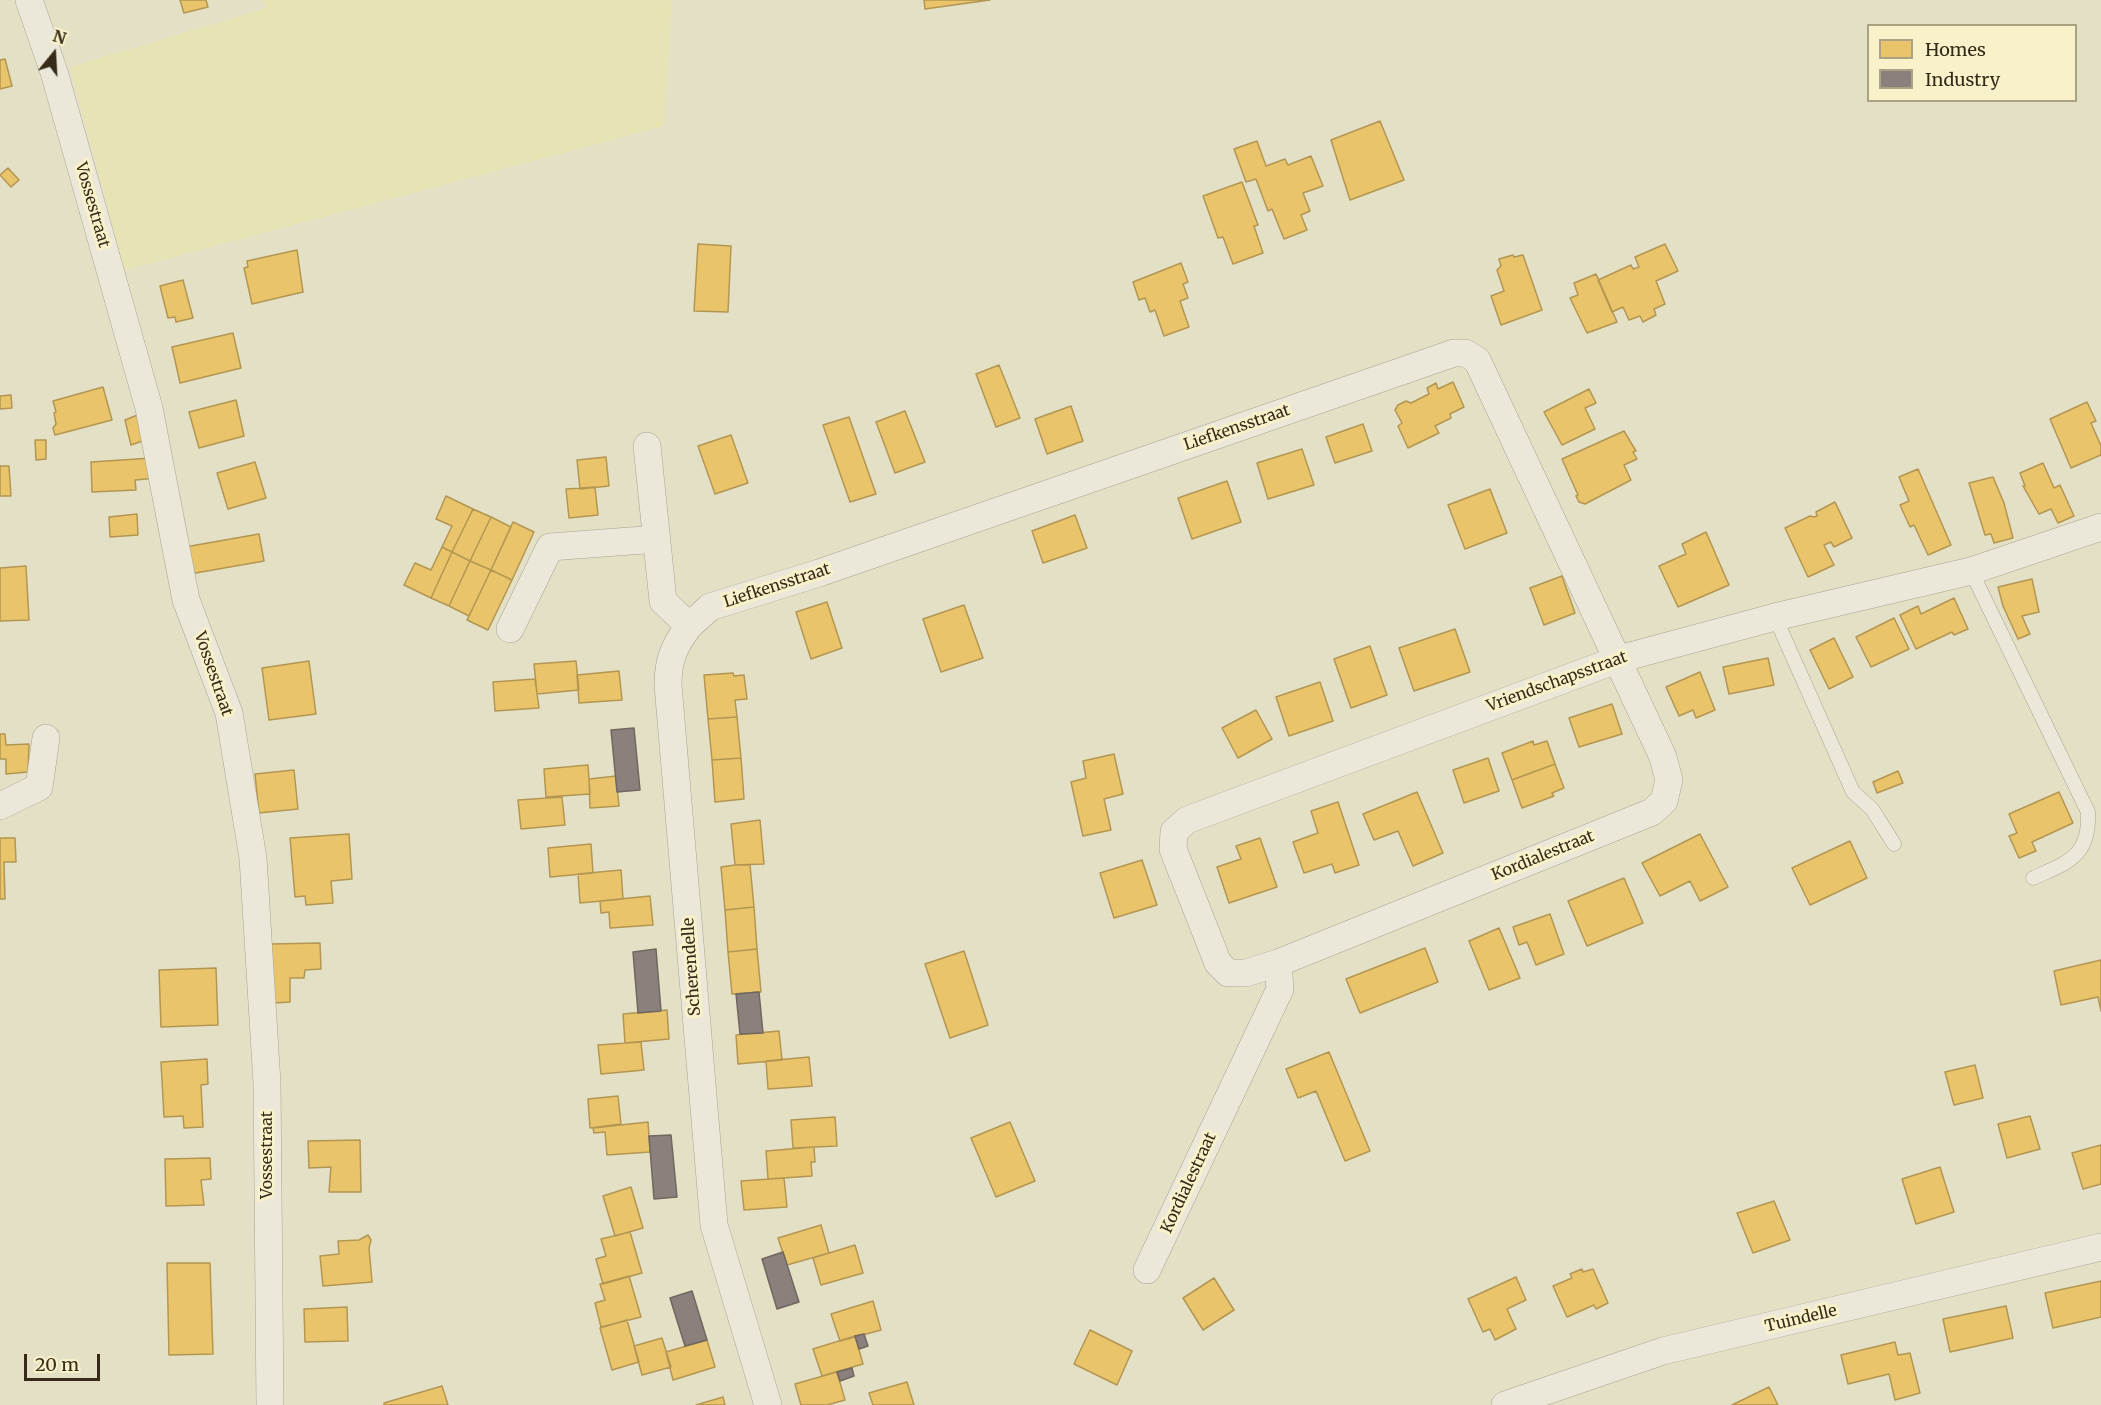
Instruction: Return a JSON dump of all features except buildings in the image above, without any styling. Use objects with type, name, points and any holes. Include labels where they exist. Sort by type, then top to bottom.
[{"type":"street","name":"Vossestraat","points":[[29,0],[54,72],[149,408],[186,600],[229,713],[253,858],[267,1083],[270,1405]]},
{"type":"street","name":"Liefkensstraat","points":[[689,626],[710,607],[819,573],[1454,353],[1465,353],[1477,360],[1619,659]]},
{"type":"street","points":[[647,446],[663,601],[689,626]]},
{"type":"street","name":"Vriendschapsstraat","points":[[1228,973],[1218,963],[1173,849],[1174,832],[1187,820],[1619,659],[1775,617],[1971,571],[2101,527]]},
{"type":"street","points":[[510,629],[550,547],[657,538]]},
{"type":"street","name":"Scherendelle","points":[[689,626],[674,647],[668,663],[668,685],[714,1225],[768,1405]]},
{"type":"street","name":"Kordialestraat","points":[[1228,973],[1246,972],[1278,963],[1652,812],[1664,801],[1669,780],[1663,757],[1619,659]]},
{"type":"street","points":[[0,806],[39,788],[46,738]]},
{"type":"street","name":"Kordialestraat","points":[[1148,1270],[1280,989],[1278,963]]},
{"type":"street","name":"Tuindelle","points":[[1505,1405],[1663,1351],[2101,1247]]},
{"type":"lane","points":[[1971,571],[2088,812],[2088,828],[2084,842],[2072,860],[2033,878]]},
{"type":"lane","points":[[1775,617],[1853,792],[1872,809],[1894,844]]},
{"type":"shaded area","points":[[264,0],[672,0],[664,126],[125,270],[70,67],[266,8]]}]
